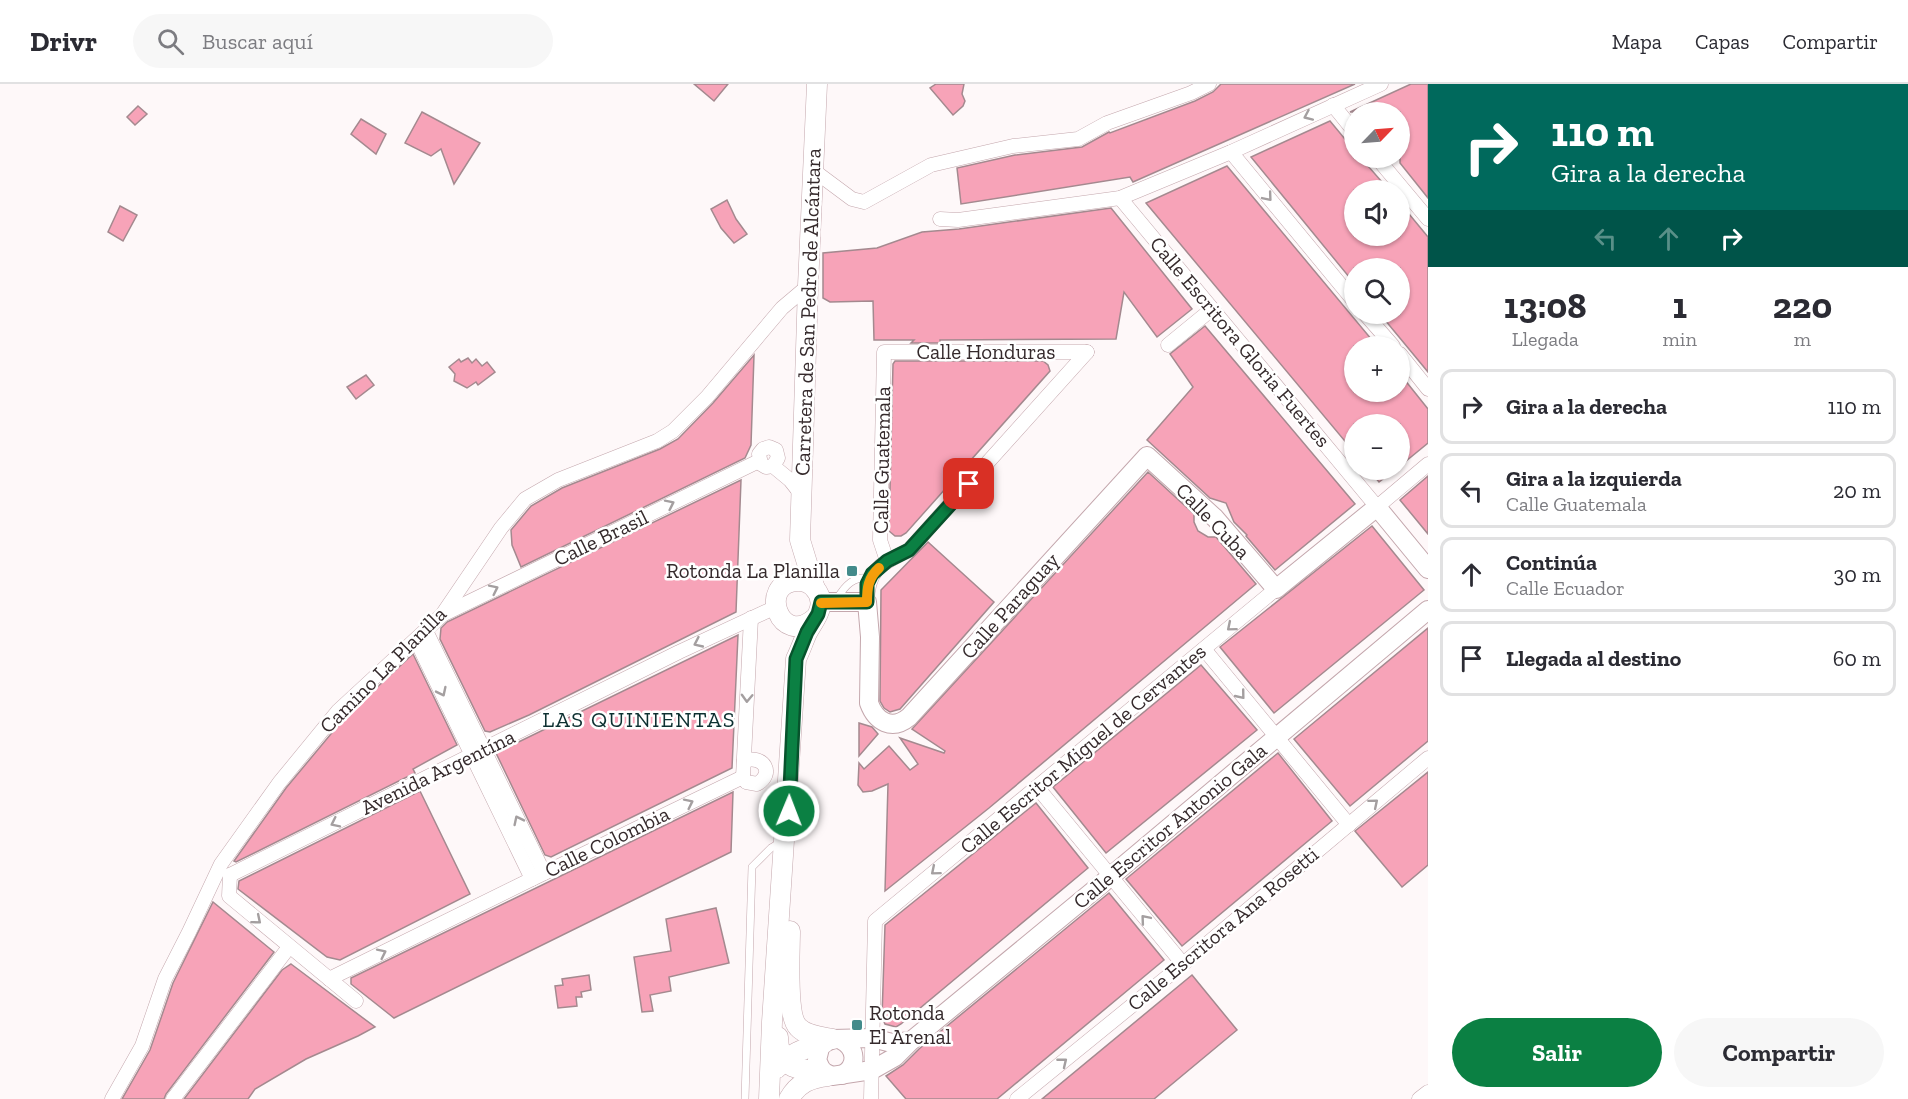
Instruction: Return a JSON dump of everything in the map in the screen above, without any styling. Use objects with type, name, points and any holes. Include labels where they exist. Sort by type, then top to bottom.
[{"type":"main road","name":"Carretera de San Pedro de Alcántara","points":[[784,585],[800,540],[817,84]]},
{"type":"main road","name":"Carretera de San Pedro de Alcántara","points":[[800,540],[822,603]]},
{"type":"main road","points":[[796,659],[778,612],[777,594],[784,585],[797,580],[804,581],[822,603]]},
{"type":"main road","points":[[778,612],[792,625],[798,626],[810,622],[822,603]]},
{"type":"main road","points":[[771,1099],[777,956],[796,659],[822,603]]},
{"type":"main road","points":[[789,790],[790,1004],[798,1027],[812,1035],[833,1041]]},
{"type":"main road","points":[[782,1099],[789,895]]},
{"type":"main road","points":[[777,956],[778,1050],[783,1060],[791,1067],[832,1074]]},
{"type":"main road","points":[[771,1099],[777,1068],[783,1060],[811,1047],[833,1041]]},
{"type":"main road","points":[[789,1099],[796,1088],[806,1081],[832,1074]]},
{"type":"street","points":[[813,170],[852,199],[864,202],[931,165],[1013,146],[1078,139],[1107,123],[1191,93],[1209,84]]},
{"type":"street","points":[[940,219],[958,219],[1120,198],[1230,152],[1381,84]]},
{"type":"street","points":[[1333,105],[1344,119]]},
{"type":"street","points":[[1230,152],[1344,289]]},
{"type":"street","points":[[1385,168],[1428,219]]},
{"type":"street","name":"Calle Escritora Gloria Fuertes","points":[[1120,198],[1428,569]]},
{"type":"street","name":"Camino La Planilla","points":[[112,1099],[142,1046],[165,979],[225,869],[279,783],[338,711],[442,615],[501,528],[525,499],[558,480],[647,445],[673,431],[706,397],[782,308],[808,285]]},
{"type":"street","points":[[1168,345],[1212,309]]},
{"type":"street","points":[[1374,324],[1384,336]]},
{"type":"street","name":"Calle Honduras","points":[[884,352],[1088,352],[909,550],[887,561]]},
{"type":"street","name":"Calle Guatemala","points":[[870,578],[887,561],[880,540],[884,352]]},
{"type":"street","points":[[1410,366],[1428,389]]},
{"type":"street","name":"Calle Brasil","points":[[442,615],[759,461],[760,451],[766,447],[776,450],[778,458],[773,466],[790,480],[801,494]]},
{"type":"street","name":"Calle Cuba","points":[[1147,456],[1215,518],[1276,589]]},
{"type":"street","name":"Calle Paraguay","points":[[867,602],[870,637],[869,703],[877,718],[893,724],[902,723],[1147,456]]},
{"type":"street","name":"Calle Escritor Miguel de Cervantes","points":[[872,1099],[875,921],[1428,464]]},
{"type":"street","points":[[822,603],[867,602],[867,584],[870,578]]},
{"type":"street","name":"Calle Escritor Antonio Gala","points":[[872,1070],[895,1057],[911,1041],[1428,610]]},
{"type":"street","name":"Avenida Argentína","points":[[225,869],[478,752],[751,618],[778,612]]},
{"type":"street","points":[[744,761],[754,758],[761,761],[766,769],[763,780],[757,784],[746,782],[742,777],[751,618]]},
{"type":"street","points":[[421,635],[538,876]]},
{"type":"street","points":[[1204,649],[1349,825]]},
{"type":"street","name":"Calle Escritora Ana Rosetti","points":[[1017,1099],[1183,964],[1428,758]]},
{"type":"street","name":"Calle Colombia","points":[[329,979],[742,777]]},
{"type":"street","points":[[1037,787],[1183,964]]},
{"type":"street","points":[[225,869],[229,896],[356,1001]]},
{"type":"street","points":[[173,1099],[289,947]]},
{"type":"street","points":[[872,1070],[832,1074],[819,1066],[818,1054],[833,1041],[872,1038],[892,1043],[911,1041]]},
{"type":"street","points":[[832,1074],[851,1069],[855,1058],[851,1047],[833,1041]]},
{"type":"street","points":[[1419,1099],[1428,1092]]},
{"type":"lane","points":[[822,603],[861,577],[870,578]]},
{"type":"lane","points":[[745,1099],[752,867],[771,848],[785,840]]},
{"type":"building","points":[[694,84],[728,84],[714,101]]},
{"type":"building","points":[[936,84],[964,84],[962,94],[965,101],[953,115],[930,88]]},
{"type":"building","points":[[1221,84],[1355,84],[1133,182],[1130,177],[961,204],[957,168],[1015,155],[1082,147],[1109,132],[1195,101],[1213,92]]},
{"type":"building","points":[[1411,84],[1428,84],[1428,198],[1404,168],[1410,168],[1410,102],[1372,102]]},
{"type":"building","points":[[138,106],[147,114],[135,125],[127,117]]},
{"type":"building","points":[[422,112],[480,143],[454,184],[441,149],[431,156],[405,143]]},
{"type":"building","points":[[361,119],[386,134],[376,154],[351,134]]},
{"type":"building","points":[[1330,121],[1344,138],[1344,168],[1370,168],[1380,180],[1344,180],[1344,246],[1410,246],[1410,215],[1428,237],[1428,372],[1410,350],[1410,336],[1398,336],[1388,324],[1410,324],[1410,258],[1344,258],[1344,271],[1251,157]]},
{"type":"building","points":[[1227,166],[1344,306],[1344,324],[1359,324],[1369,336],[1344,336],[1344,402],[1410,402],[1410,386],[1428,409],[1428,443],[1410,458],[1410,414],[1344,414],[1344,440],[1146,203]]},
{"type":"building","points":[[727,200],[736,219],[747,234],[734,243],[721,228],[711,209]]},
{"type":"building","points":[[120,206],[137,215],[123,241],[108,232]]},
{"type":"building","points":[[1111,208],[1192,309],[1157,337],[1124,292],[1116,339],[940,340],[940,343],[911,343],[914,340],[874,340],[873,301],[830,302],[823,298],[823,253],[877,248],[922,232]]},
{"type":"building","points":[[1205,326],[1355,504],[1275,570],[1234,522],[1226,503],[1210,498],[1147,440],[1193,387],[1170,354]]},
{"type":"building","points":[[754,355],[751,445],[745,458],[521,567],[512,545],[511,530],[531,506],[562,488],[660,449],[678,439],[713,403]]},
{"type":"building","points":[[468,358],[472,363],[476,359],[482,366],[487,362],[495,372],[478,385],[476,382],[467,388],[454,381],[455,374],[449,367],[459,359],[461,362]]},
{"type":"building","points":[[895,361],[1043,361],[1048,365],[1050,371],[901,536],[895,536],[889,531],[893,364]]},
{"type":"building","points":[[366,375],[374,385],[356,399],[347,387]]},
{"type":"building","points":[[1148,472],[1194,514],[1194,522],[1198,531],[1208,537],[1216,537],[1256,584],[989,808],[885,891],[888,784],[863,792],[858,785],[859,763],[864,769],[889,746],[910,770],[918,764],[900,738],[944,753],[945,751],[912,729]]},
{"type":"building","points":[[1428,476],[1428,534],[1400,500]]},
{"type":"building","points":[[741,480],[736,612],[529,715],[490,732],[485,731],[440,639],[441,628],[447,622]]},
{"type":"building","points":[[1372,526],[1424,590],[1274,713],[1220,647]]},
{"type":"building","points":[[928,542],[994,602],[900,709],[890,712],[880,701],[881,590]]},
{"type":"building","points":[[1428,628],[1428,741],[1350,806],[1294,739]]},
{"type":"building","points":[[738,635],[732,768],[551,857],[545,855],[496,753]]},
{"type":"building","points":[[413,654],[457,745],[413,769],[415,773],[234,861],[286,788],[345,717]]},
{"type":"building","points":[[1201,665],[1257,730],[1106,853],[1053,787]]},
{"type":"building","points":[[859,723],[872,727],[878,734],[859,756]]},
{"type":"building","points":[[1278,753],[1332,821],[1182,946],[1126,879]]},
{"type":"building","points":[[1428,772],[1428,865],[1402,887],[1355,831]]},
{"type":"building","points":[[420,791],[470,894],[340,960],[327,957],[238,889],[239,881]]},
{"type":"building","points":[[733,792],[731,852],[394,1018],[351,984],[351,978]]},
{"type":"building","points":[[1036,803],[1088,868],[901,1024],[896,1027],[885,1024],[882,1017],[885,925]]},
{"type":"building","points":[[1109,893],[1164,960],[997,1099],[906,1099],[886,1076],[903,1065],[919,1049]]},
{"type":"building","points":[[213,902],[274,952],[164,1099],[122,1099],[150,1050],[173,983]]},
{"type":"building","points":[[716,908],[729,963],[669,977],[671,991],[650,995],[653,1011],[642,1012],[634,957],[671,951],[666,919]]},
{"type":"building","points":[[291,964],[375,1027],[306,1059],[255,1089],[248,1099],[184,1099],[282,970]]},
{"type":"building","points":[[589,975],[591,990],[581,992],[582,997],[576,997],[577,1006],[558,1008],[555,986],[563,985],[562,979]]},
{"type":"building","points":[[1192,975],[1237,1030],[1154,1099],[1042,1099]]},
{"type":"slow traffic","points":[[821,603],[867,602],[867,584],[872,574],[879,568]]},
{"type":"place","name":"Rotonda La Planilla","points":[[852,571]]},
{"type":"place","name":"Rotonda El Arenal","points":[[857,1025]]},
{"type":"district","name":"LAS QUINIENTAS","points":[[639,719]]},
{"type":"route","points":[[789,811],[796,659],[807,632],[818,614],[821,602],[867,602],[867,584],[872,574],[887,561],[909,550],[969,484]]}]
